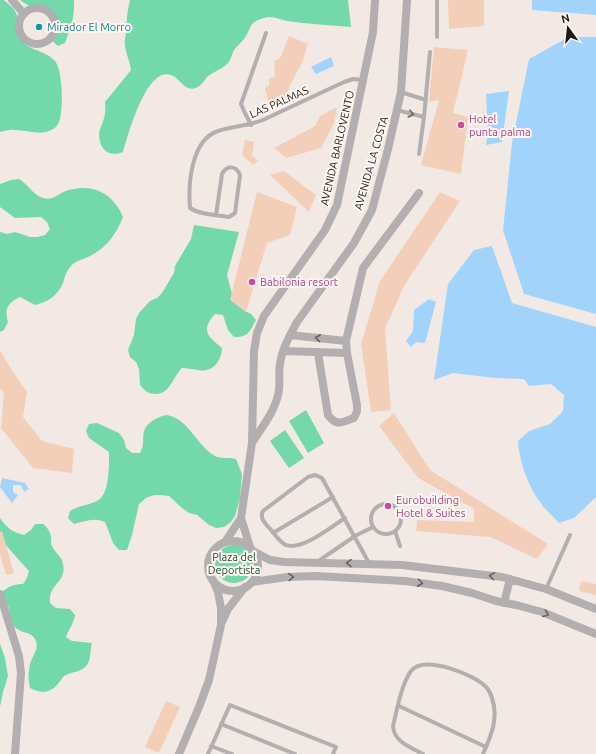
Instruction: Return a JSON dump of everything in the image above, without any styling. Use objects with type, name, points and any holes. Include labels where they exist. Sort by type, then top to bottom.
[{"type":"street","points":[[12,0],[24,14]]},
{"type":"street","name":"AVENIDA BARLOVENTO","points":[[225,542],[241,518],[252,443],[254,351],[257,333],[269,308],[318,242],[332,218],[340,192],[373,32],[375,0]]},
{"type":"street","name":"AVENIDA LA COSTA","points":[[252,443],[274,408],[279,394],[279,365],[290,335],[297,322],[354,243],[372,210],[401,92],[407,0]]},
{"type":"street","points":[[34,8],[42,8],[48,11],[55,20],[55,30],[53,36],[44,43],[37,44],[26,40],[22,36],[19,28],[21,18],[24,14],[34,8]]},
{"type":"street","points":[[318,353],[328,415],[333,421],[340,423],[354,418],[357,411],[357,405],[347,354],[346,341],[363,268],[419,193]]},
{"type":"street","points":[[290,335],[346,341]]},
{"type":"street","points":[[283,351],[347,354]]},
{"type":"street","name":"AVENIDA BARLOVENTO","points":[[241,518],[251,549]]},
{"type":"street","points":[[221,625],[218,592],[209,572],[208,563],[211,554],[217,547],[225,542],[234,541],[242,542],[270,560],[369,564],[447,570],[510,579],[546,589],[596,609]]},
{"type":"street","points":[[179,754],[199,707],[208,680],[221,625],[228,609],[256,574],[258,566],[257,558],[251,549]]},
{"type":"street","points":[[213,580],[228,590],[237,590],[249,584],[287,577],[316,576],[405,581],[442,586],[542,612],[596,634]]},
{"type":"street","points":[[504,603],[510,579]]},
{"type":"street","points":[[0,594],[19,656],[21,673],[15,754]]},
{"type":"lane","points":[[437,0],[437,36]]},
{"type":"lane","points":[[251,125],[241,104],[266,33]]},
{"type":"lane","points":[[419,154],[430,52]]},
{"type":"lane","name":"LAS PALMAS","points":[[216,215],[222,174],[225,169],[229,167],[234,168],[238,170],[240,175],[235,213],[229,217],[216,215],[195,211],[190,208],[192,176],[196,152],[201,143],[208,136],[217,131],[251,125],[344,82],[353,79],[363,80]]},
{"type":"lane","points":[[401,92],[426,100]]},
{"type":"lane","points":[[397,110],[424,117]]},
{"type":"lane","points":[[345,518],[302,545],[293,547],[284,545],[263,521],[261,515],[263,511],[308,477],[315,475],[322,478],[345,518],[355,536],[369,564]]},
{"type":"lane","points":[[273,533],[333,497]]},
{"type":"lane","points":[[388,504],[396,508],[400,516],[400,524],[395,531],[387,534],[379,532],[373,527],[371,519],[374,511],[380,506],[388,504]]},
{"type":"lane","points":[[316,562],[355,536],[373,527]]},
{"type":"lane","points":[[395,531],[400,546]]},
{"type":"lane","points":[[546,589],[570,535]]},
{"type":"lane","points":[[423,754],[395,737],[393,726],[404,687],[412,670],[425,664],[452,669],[472,677],[487,688],[492,698],[495,724],[483,754]]},
{"type":"lane","points":[[208,754],[230,705],[336,747],[333,754]]},
{"type":"lane","points":[[399,706],[486,747]]},
{"type":"lane","points":[[221,724],[295,754]]},
{"type":"lane","points":[[211,746],[232,754]]},
{"type":"green space","points":[[0,0],[4,0],[17,14],[18,31],[23,42],[31,48],[51,57],[58,66],[62,92],[60,119],[56,127],[47,132],[38,133],[11,130],[0,132]]},
{"type":"green space","points":[[20,0],[74,0],[72,22],[65,43],[58,46],[52,41],[55,30],[52,17]]},
{"type":"green space","points":[[130,0],[348,0],[351,27],[295,22],[270,17],[255,22],[252,24],[244,39],[234,50],[227,64],[207,77],[198,87],[192,89],[188,88],[171,75],[162,75],[154,81],[146,91],[140,104],[123,152],[113,154],[105,151],[103,148],[99,139],[99,133],[105,116],[105,102],[131,70],[125,44]]},
{"type":"green space","points":[[19,179],[39,197],[47,199],[53,198],[71,189],[88,188],[101,192],[112,200],[123,217],[114,234],[103,248],[75,262],[69,268],[61,288],[52,298],[35,305],[20,297],[12,301],[8,306],[6,313],[8,322],[4,330],[0,332],[0,232],[7,234],[15,232],[30,237],[37,237],[45,235],[50,229],[47,222],[41,217],[15,218],[0,207],[0,184]]},
{"type":"green space","points":[[194,225],[239,232],[227,275],[234,301],[245,311],[251,314],[256,320],[246,335],[234,337],[228,330],[223,315],[215,314],[210,320],[207,329],[213,340],[222,348],[218,362],[208,370],[182,368],[165,391],[156,394],[149,393],[140,385],[139,369],[136,362],[130,357],[128,350],[134,335],[136,319],[139,313],[150,301],[157,298],[162,293],[174,273],[175,266],[191,239]]},
{"type":"green space","points":[[306,410],[324,443],[308,453],[289,421]]},
{"type":"green space","points":[[167,415],[175,417],[187,427],[203,446],[215,456],[236,459],[242,474],[240,498],[235,516],[231,522],[224,527],[216,528],[209,525],[197,515],[189,513],[169,496],[154,495],[146,498],[139,504],[127,550],[119,550],[113,543],[105,522],[93,520],[74,524],[68,518],[70,511],[97,501],[101,498],[107,486],[109,452],[89,438],[86,431],[89,424],[97,423],[119,433],[124,440],[126,448],[132,453],[140,453],[143,434],[148,425],[154,420]]},
{"type":"green space","points":[[285,430],[304,458],[289,468],[270,441]]},
{"type":"green space","points":[[0,518],[10,529],[24,535],[31,530],[35,524],[43,524],[47,528],[51,535],[51,545],[60,557],[64,570],[52,591],[50,603],[56,608],[70,609],[75,615],[66,637],[72,641],[92,643],[87,665],[79,671],[64,676],[55,687],[49,691],[42,692],[30,688],[29,670],[37,644],[32,636],[18,630],[14,626],[11,621],[8,605],[4,598],[3,591],[17,584],[23,584],[29,571],[1,539]]},
{"type":"green space","name":"Plaza del Deportista","points":[[234,545],[244,548],[250,554],[253,564],[250,574],[244,580],[234,583],[224,580],[218,574],[215,564],[218,554],[224,548]]},
{"type":"green space","points":[[0,644],[5,658],[8,676],[0,707]]},
{"type":"water","points":[[532,0],[596,0],[596,15],[532,10]]},
{"type":"water","points":[[569,37],[596,37],[596,497],[574,518],[559,523],[542,505],[528,481],[522,464],[518,441],[529,431],[550,424],[563,411],[564,395],[551,384],[529,386],[524,379],[495,378],[453,373],[434,380],[448,284],[474,250],[492,246],[503,230],[512,143],[529,59]]},
{"type":"water","points":[[331,57],[334,66],[316,74],[311,67]]},
{"type":"water","points":[[509,91],[502,142],[486,145],[488,132],[486,94]]},
{"type":"water","points":[[429,299],[436,302],[425,343],[416,342],[411,347],[406,341],[413,331],[414,310]]},
{"type":"water","points":[[2,478],[25,483],[29,489],[24,492],[21,485],[13,485],[13,492],[18,495],[12,503],[0,487]]},
{"type":"pier","points":[[503,230],[524,294],[596,314],[596,327],[512,303],[492,246]]},
{"type":"building","points":[[448,0],[484,0],[484,26],[449,29]]},
{"type":"building","points":[[289,36],[308,44],[302,63],[290,85],[284,102],[269,103],[265,88],[269,85],[269,79],[275,76],[274,61],[280,58]]},
{"type":"building","points":[[434,47],[468,50],[453,113],[468,117],[461,174],[421,165],[439,100],[429,102]]},
{"type":"building","points":[[337,107],[334,124],[321,148],[286,158],[274,148],[315,126],[320,116]]},
{"type":"building","points":[[245,140],[254,142],[252,155],[258,161],[253,165],[242,155]]},
{"type":"building","points":[[284,171],[316,195],[309,212],[270,175]]},
{"type":"building","points":[[257,192],[297,207],[290,235],[267,243],[246,312],[230,300]]},
{"type":"building","points":[[440,192],[460,201],[404,286],[385,329],[391,410],[371,412],[361,344],[380,281]]},
{"type":"building","points":[[0,350],[27,392],[23,417],[42,441],[74,449],[72,473],[33,468],[1,428],[4,392],[0,389]]},
{"type":"building","points":[[394,413],[430,470],[548,544],[537,559],[490,537],[416,531],[417,520],[474,522],[474,509],[418,478],[379,426]]},
{"type":"building","points":[[2,531],[14,573],[6,575],[0,554],[0,532]]},
{"type":"building","points":[[581,581],[596,584],[596,595],[579,591]]},
{"type":"building","points":[[166,701],[180,707],[159,753],[145,747]]},
{"type":"place","name":"Mirador El Morro","points":[[39,27]]},
{"type":"place","name":"Hotel punta palma","points":[[461,125]]},
{"type":"place","name":"Babilonia resort","points":[[252,282]]},
{"type":"place","name":"Eurobuilding Hotel & Suites","points":[[388,506]]}]
